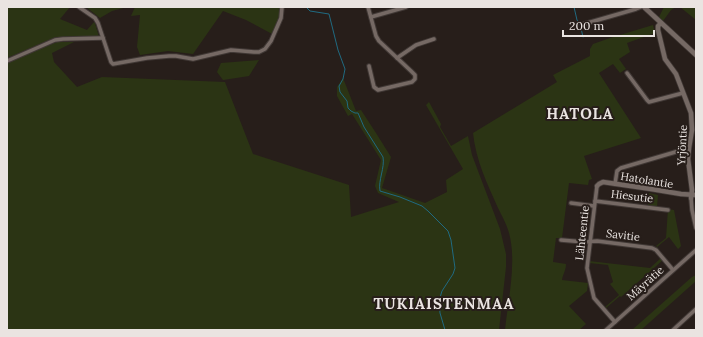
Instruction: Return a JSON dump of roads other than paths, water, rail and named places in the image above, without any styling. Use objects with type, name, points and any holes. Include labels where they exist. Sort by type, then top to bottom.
[{"type":"street","points":[[79,7],[95,18],[98,23],[113,64],[169,56],[193,59],[231,50],[259,52],[265,49],[271,41],[281,18],[282,7]]},
{"type":"street","points":[[368,7],[380,43],[414,74],[415,79],[413,82],[377,90],[374,87],[369,66]]},
{"type":"street","points":[[371,17],[406,7]]},
{"type":"street","points":[[584,24],[641,7]]},
{"type":"street","points":[[644,7],[696,55]]},
{"type":"street","name":"Yrjöntie","points":[[661,23],[658,26],[658,30],[664,56],[676,74],[692,117],[692,130],[688,159],[693,196],[692,210],[696,228]]},
{"type":"street","points":[[7,61],[55,40],[103,38]]},
{"type":"street","points":[[397,58],[416,45],[434,39]]},
{"type":"street","points":[[627,73],[649,102],[683,93]]},
{"type":"street","points":[[615,184],[618,169],[689,148]]},
{"type":"street","points":[[690,178],[696,177]]},
{"type":"street","name":"Hatolantie","points":[[597,186],[603,182],[693,196]]},
{"type":"street","name":"Lähteentie","points":[[597,186],[587,266],[592,294],[596,301],[615,322]]},
{"type":"street","name":"Hiesutie","points":[[595,201],[668,210]]},
{"type":"street","points":[[571,203],[594,206]]},
{"type":"street","name":"Savitie","points":[[561,240],[583,242],[597,241],[652,248],[656,250],[673,270]]},
{"type":"street","name":"Mäyrätie","points":[[606,330],[696,250]]},
{"type":"street","points":[[673,330],[696,311]]},
{"type":"waterway","points":[[306,7],[310,11],[329,14],[338,50],[345,69],[343,79],[339,86],[340,92],[347,101],[348,108],[351,111],[358,113],[364,127],[383,157],[380,191],[422,206],[448,231],[451,240],[455,268],[453,274],[442,291],[439,301],[440,313],[445,330]]},
{"type":"waterway","points":[[574,7],[583,37]]},
{"type":"district","name":"HATOLA","points":[[580,113]]},
{"type":"district","name":"TUKIAISTENMAA","points":[[444,303]]}]
